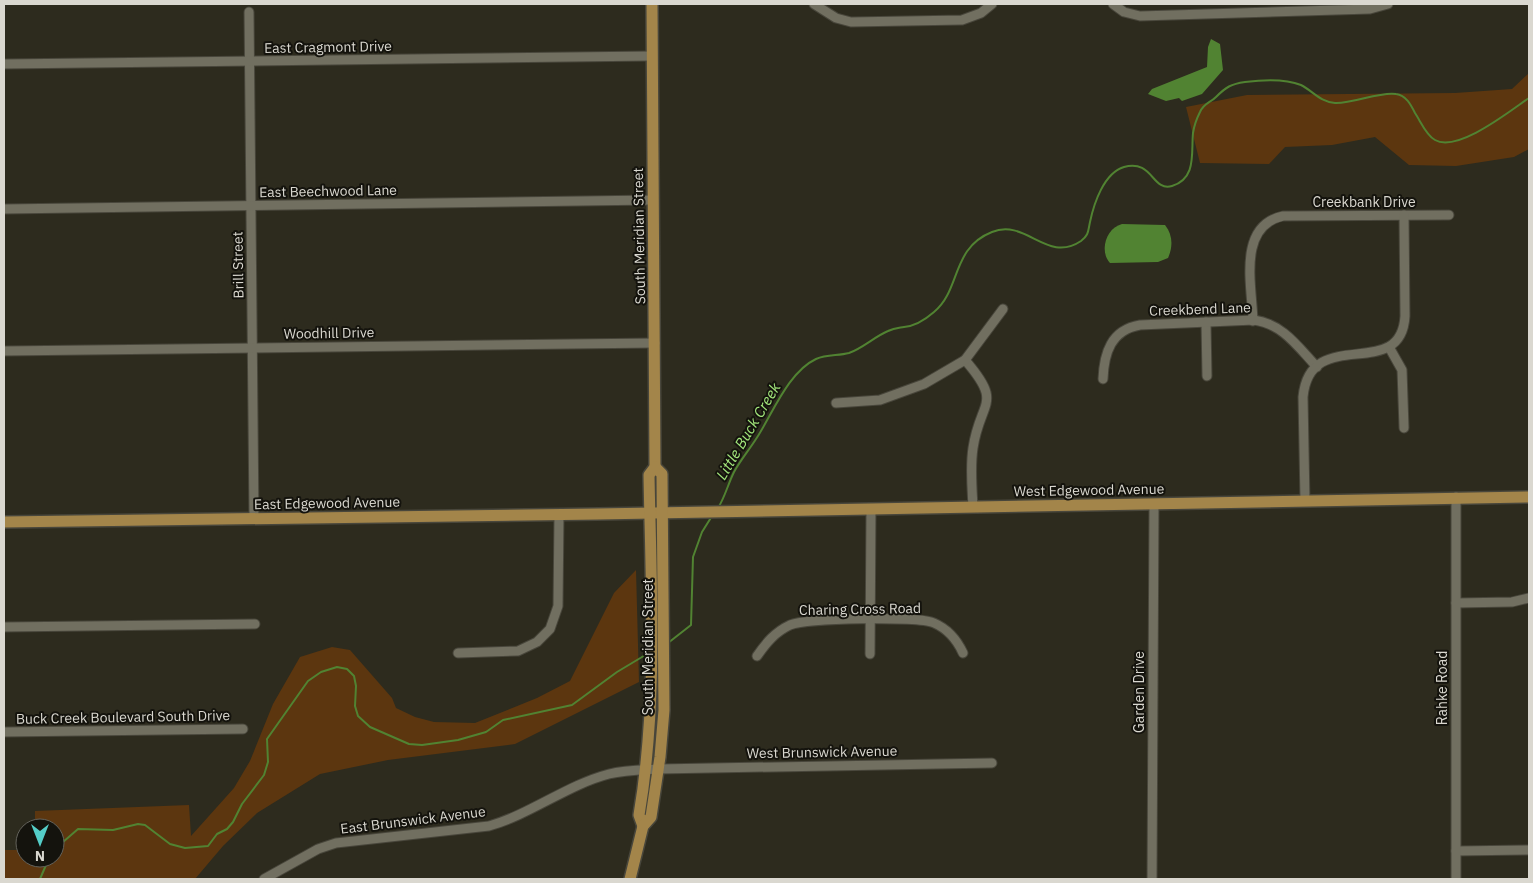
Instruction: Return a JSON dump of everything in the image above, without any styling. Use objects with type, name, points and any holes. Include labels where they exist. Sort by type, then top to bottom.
[{"type":"main road","name":"South Meridian Street","points":[[630,879],[643,826],[651,818],[650,475],[655,467],[652,4]]},
{"type":"main road","name":"South Meridian Street","points":[[652,769],[663,726],[664,668],[662,474],[655,467]]},
{"type":"main road","name":"West Edgewood Avenue","points":[[650,513],[1529,498]]},
{"type":"main road","name":"East Edgewood Avenue","points":[[4,522],[650,513]]},
{"type":"street","points":[[814,4],[836,18],[851,22],[962,20],[976,16],[992,4]]},
{"type":"street","points":[[1114,5],[1126,13],[1140,16],[1370,9],[1388,4]]},
{"type":"street","name":"Brill Street","points":[[249,12],[254,519]]},
{"type":"street","name":"East Cragmont Drive","points":[[4,64],[652,56]]},
{"type":"street","name":"East Beechwood Lane","points":[[4,209],[653,200]]},
{"type":"street","points":[[1305,501],[1303,394],[1308,379],[1317,367],[1338,355],[1372,354],[1389,347],[1401,332],[1405,320],[1404,215]]},
{"type":"street","name":"Creekbank Drive","points":[[1253,321],[1251,245],[1259,228],[1279,216],[1449,215]]},
{"type":"street","points":[[836,403],[868,402],[899,395],[918,387],[965,360],[1003,309]]},
{"type":"street","points":[[1206,322],[1207,376]]},
{"type":"street","name":"Creekbend Lane","points":[[1102,379],[1107,350],[1116,337],[1128,328],[1140,325],[1264,322],[1280,329],[1317,367]]},
{"type":"street","name":"Woodhill Drive","points":[[4,352],[655,343]]},
{"type":"street","points":[[1389,347],[1398,359],[1403,372],[1404,428]]},
{"type":"street","points":[[965,360],[982,379],[987,397],[986,408],[976,433],[972,451],[973,506]]},
{"type":"street","name":"Rahke Road","points":[[1456,498],[1456,879]]},
{"type":"street","name":"Garden Drive","points":[[1152,879],[1154,504]]},
{"type":"street","points":[[870,654],[871,509]]},
{"type":"street","points":[[458,652],[518,651],[537,642],[550,629],[558,606],[559,515]]},
{"type":"street","points":[[1456,603],[1512,602],[1529,598]]},
{"type":"street","name":"Charing Cross Road","points":[[757,656],[770,638],[793,624],[808,621],[870,620],[919,620],[934,623],[952,636],[963,653]]},
{"type":"street","points":[[4,627],[255,624]]},
{"type":"street","name":"Buck Creek Boulevard South Drive","points":[[4,732],[243,729]]},
{"type":"street","name":"West Brunswick Avenue","points":[[652,769],[992,762]]},
{"type":"street","name":"East Brunswick Avenue","points":[[264,879],[330,844],[489,826],[505,821],[593,779],[617,772],[652,769]]},
{"type":"street","points":[[1456,851],[1529,850]]},
{"type":"shaded area","points":[[1211,39],[1220,44],[1223,70],[1202,94],[1182,101],[1179,98],[1166,101],[1148,94],[1152,89],[1207,67],[1208,47]]},
{"type":"shaded area","points":[[1529,73],[1529,149],[1514,157],[1456,166],[1409,165],[1375,137],[1332,145],[1285,147],[1269,164],[1200,163],[1186,107],[1247,95],[1455,93],[1512,89]]},
{"type":"shaded area","points":[[1122,224],[1165,225],[1170,233],[1171,241],[1171,250],[1168,258],[1158,262],[1110,263],[1105,252],[1106,240],[1116,226]]},
{"type":"shaded area","points":[[636,570],[639,682],[515,744],[388,760],[320,774],[257,813],[223,846],[195,879],[4,879],[4,850],[15,850],[15,868],[65,868],[65,818],[35,818],[35,811],[189,805],[191,836],[234,788],[250,761],[273,704],[300,657],[332,647],[350,650],[392,698],[396,708],[415,717],[434,722],[475,723],[537,698],[570,681],[614,593]]},
{"type":"waterway","name":"Little Buck Creek","points":[[718,508],[736,468],[789,384],[806,365],[820,357],[849,353],[890,330],[920,322],[934,312],[943,303],[969,248],[979,239],[992,232],[1004,229],[1015,231],[1047,245],[1058,247],[1069,247],[1081,241],[1088,233],[1094,206],[1101,190],[1111,175],[1117,170],[1124,167],[1141,167],[1165,187],[1180,182],[1189,171],[1193,133],[1200,112],[1205,105],[1229,86],[1251,81],[1273,80],[1288,82],[1301,85],[1321,98],[1335,103],[1350,102],[1383,94],[1400,95],[1410,104],[1429,135],[1435,140],[1445,142],[1457,141],[1470,136],[1529,98]]},
{"type":"waterway","name":"Little Buck Creek","points":[[668,643],[691,625],[693,557],[702,532],[712,516]]},
{"type":"waterway","name":"Little Buck Creek","points":[[65,840],[78,829],[113,830],[138,824],[145,825],[170,844],[185,848],[208,846],[217,834],[227,829],[233,822],[242,804],[264,775],[268,762],[267,739],[308,681],[321,672],[337,667],[347,669],[354,676],[356,686],[355,706],[358,716],[370,727],[409,744],[422,745],[458,740],[486,732],[503,720],[572,705],[617,672],[647,654]]},
{"type":"waterway","name":"Little Buck Creek","points":[[40,879],[45,868]]}]
